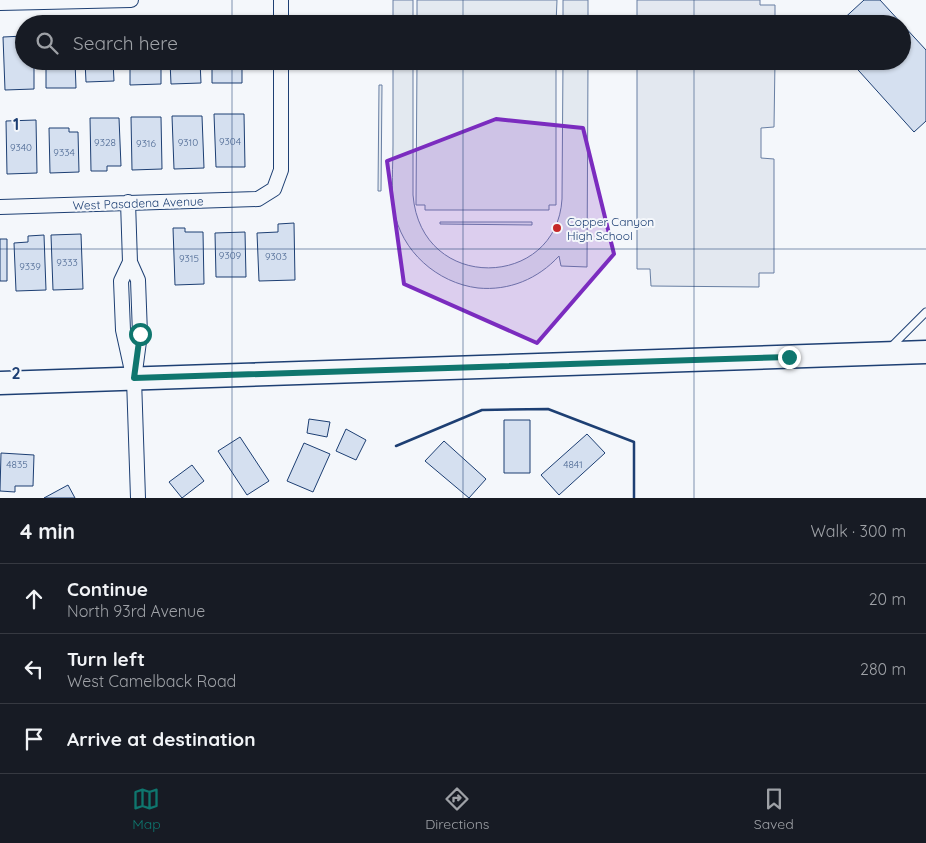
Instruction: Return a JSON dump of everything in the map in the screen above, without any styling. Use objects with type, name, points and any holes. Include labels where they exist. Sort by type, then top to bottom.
[{"type":"main road","points":[[0,383],[926,352]]},
{"type":"street","points":[[0,3],[131,0]]},
{"type":"street","points":[[281,0],[281,15]]},
{"type":"street","name":"West Pasadena Avenue","points":[[0,208],[128,202],[258,199],[274,189],[281,170],[281,70]]},
{"type":"street","points":[[128,202],[130,262],[138,280],[140,334],[134,378],[138,498]]},
{"type":"lane","points":[[884,354],[926,312]]},
{"type":"highlighted area","points":[[496,119],[583,128],[614,254],[537,343],[404,284],[387,161]]},
{"type":"shaded area","points":[[393,0],[413,0],[413,15],[393,15]]},
{"type":"shaded area","points":[[417,0],[557,0],[556,15],[417,15]]},
{"type":"shaded area","points":[[563,0],[588,0],[588,15],[563,15]]},
{"type":"shaded area","points":[[637,0],[760,0],[760,5],[775,5],[775,15],[637,15]]},
{"type":"shaded area","points":[[393,70],[413,70],[413,195],[421,227],[439,250],[462,264],[489,268],[515,263],[538,250],[554,229],[562,199],[563,70],[588,70],[587,267],[561,266],[559,256],[532,277],[501,288],[478,288],[463,285],[435,272],[413,251],[404,239],[398,225],[394,210],[392,186]]},
{"type":"shaded area","points":[[417,70],[556,70],[556,205],[549,205],[549,210],[425,210],[425,205],[416,205]]},
{"type":"shaded area","points":[[637,70],[775,70],[774,127],[761,128],[761,158],[774,159],[774,273],[759,273],[759,287],[651,286],[650,269],[637,269]]},
{"type":"shaded area","points":[[379,85],[382,85],[381,191],[378,191]]},
{"type":"shaded area","points":[[440,222],[532,222],[532,225],[440,224]]},
{"type":"building","points":[[864,0],[880,0],[894,15],[848,15]]},
{"type":"building","points":[[911,34],[926,50],[926,121],[914,132],[858,70],[911,70]]},
{"type":"building","points":[[15,36],[15,70],[34,70],[34,89],[5,90],[3,37]]},
{"type":"building","points":[[46,70],[75,70],[76,88],[46,88]]},
{"type":"building","points":[[85,70],[113,70],[114,81],[86,82]]},
{"type":"building","points":[[130,70],[161,70],[161,84],[130,85]]},
{"type":"building","points":[[170,70],[200,70],[201,83],[171,84]]},
{"type":"building","points":[[212,70],[242,70],[242,83],[212,83]]},
{"type":"building","points":[[214,114],[244,114],[245,167],[216,167]]},
{"type":"building","points":[[172,116],[202,116],[204,168],[174,169]]},
{"type":"building","points":[[131,117],[161,117],[162,169],[132,170]]},
{"type":"building","points":[[90,118],[119,118],[121,166],[107,166],[107,171],[91,171]]},
{"type":"building","points":[[36,120],[37,173],[7,174],[6,121]]},
{"type":"building","points":[[49,128],[69,128],[69,132],[78,132],[79,172],[50,173]]},
{"type":"building","points":[[294,223],[295,280],[259,281],[257,233],[278,232],[278,224]]},
{"type":"building","points":[[173,228],[185,228],[185,232],[203,232],[204,284],[175,285]]},
{"type":"building","points":[[245,232],[246,277],[216,277],[215,233]]},
{"type":"building","points":[[81,234],[83,289],[53,290],[51,235]]},
{"type":"building","points":[[44,235],[46,290],[16,291],[14,243],[28,242],[28,236]]},
{"type":"building","points":[[0,239],[7,239],[7,281],[0,281]]},
{"type":"building","points":[[309,419],[330,422],[327,437],[307,433]]},
{"type":"building","points":[[504,420],[530,420],[530,473],[504,473]]},
{"type":"building","points":[[346,429],[366,440],[356,460],[336,451]]},
{"type":"building","points":[[587,434],[605,453],[559,495],[541,475]]},
{"type":"building","points":[[240,437],[269,481],[247,495],[218,451]]},
{"type":"building","points":[[444,441],[486,479],[469,498],[425,461]]},
{"type":"building","points":[[304,443],[330,454],[313,492],[287,481]]},
{"type":"building","points":[[1,453],[34,455],[33,486],[15,486],[15,492],[0,491]]},
{"type":"building","points":[[192,465],[204,481],[182,498],[169,482]]},
{"type":"building","points":[[68,485],[75,498],[44,498]]},
{"type":"wall","points":[[396,446],[482,410],[548,409],[634,442],[634,498]]},
{"type":"place","name":"Copper Canyon High School","points":[[557,228]]},
{"type":"route","points":[[140,334],[134,378],[789,357]]}]
